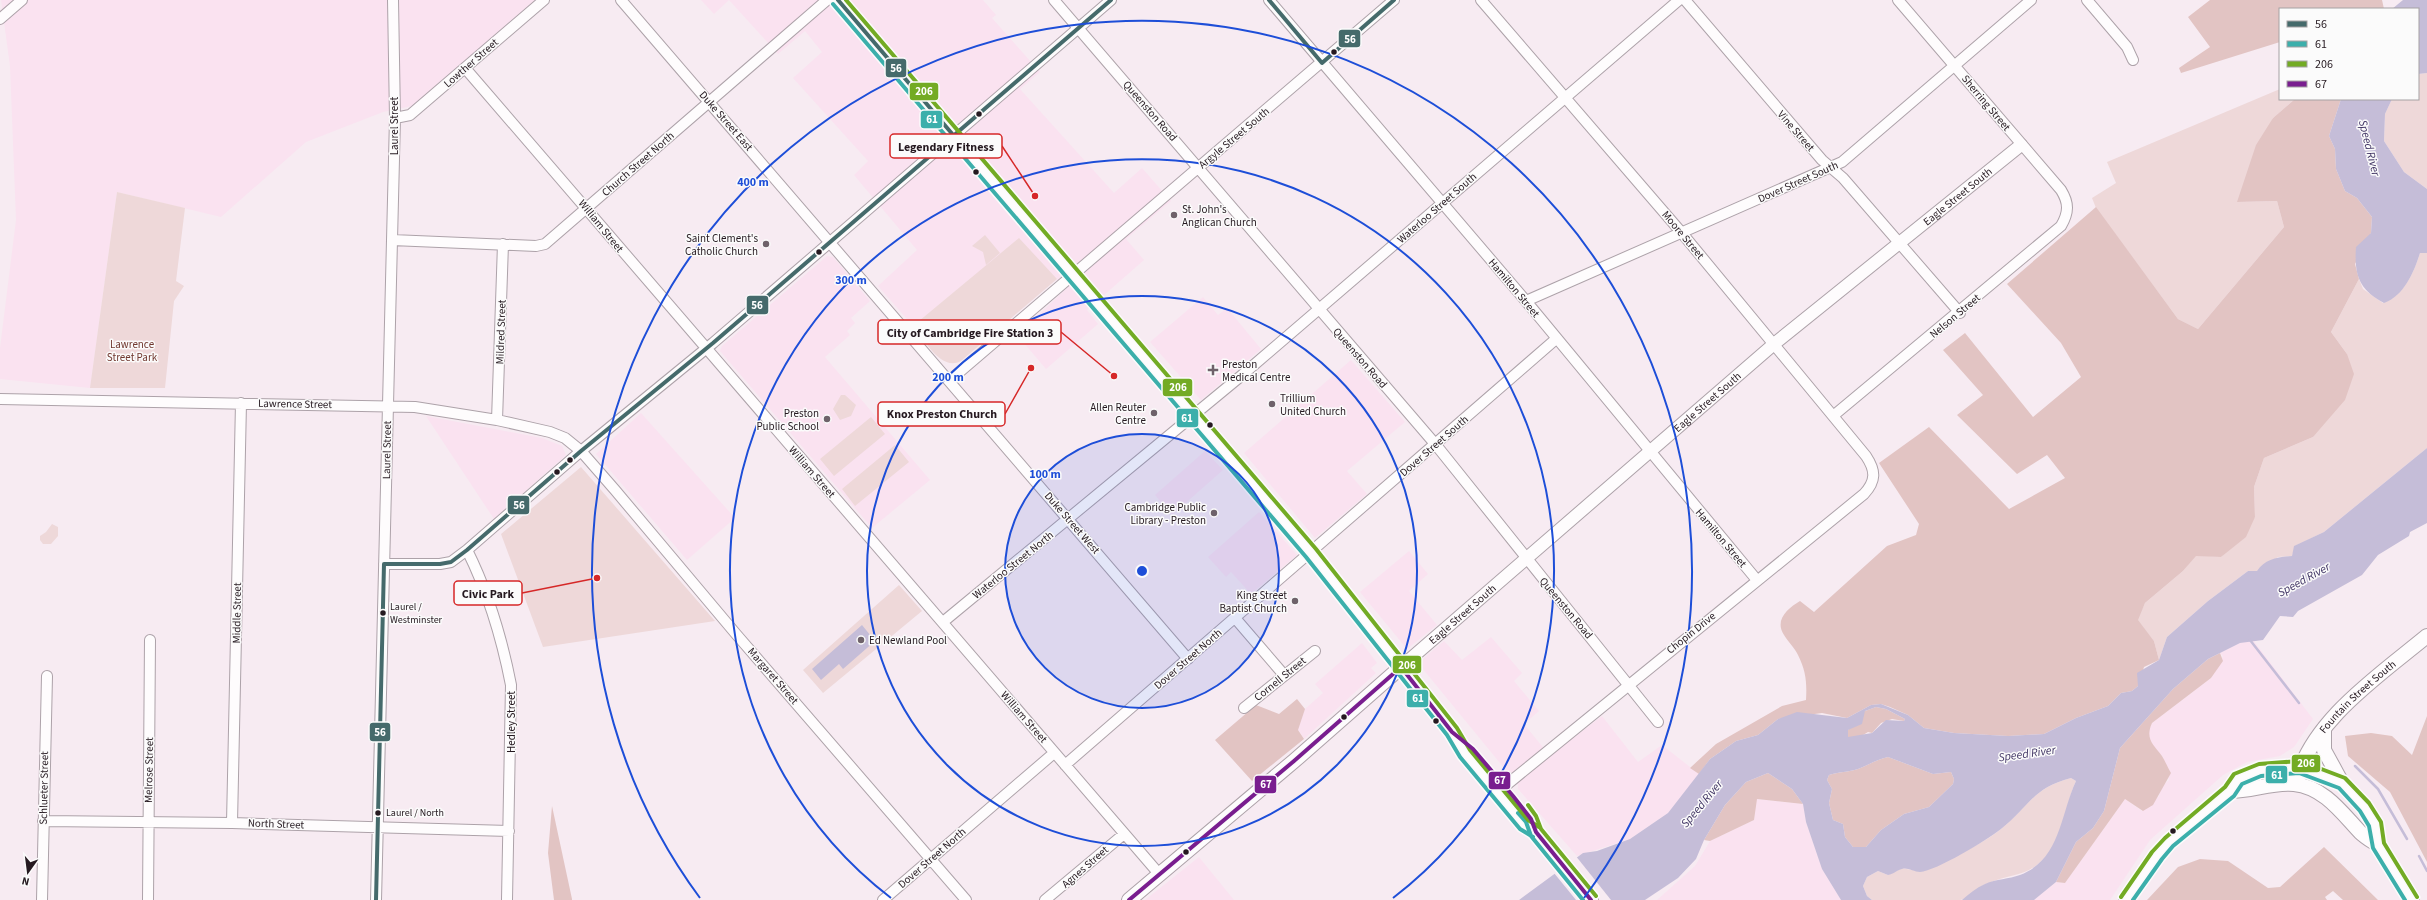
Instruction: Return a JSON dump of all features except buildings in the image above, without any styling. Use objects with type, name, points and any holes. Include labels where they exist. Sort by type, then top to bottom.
[{"type":"main road","points":[[838,0],[1311,552],[1452,732],[1464,753],[1524,824],[1536,832]]},
{"type":"main road","name":"Fountain Street South","points":[[2296,784],[2300,767],[2324,726],[2427,636]]},
{"type":"main road","points":[[1129,900],[1401,667]]},
{"type":"main road","points":[[2324,726],[2324,750],[2342,783],[2365,807],[2375,824],[2378,844],[2412,900]]},
{"type":"main road","points":[[1452,732],[1473,749],[1505,786],[1531,819],[1536,832],[1591,900]]},
{"type":"main road","points":[[2126,900],[2157,855],[2169,842],[2230,790],[2238,779],[2250,773],[2277,768],[2300,767],[2342,783]]},
{"type":"main road","points":[[2230,790],[2245,791],[2269,784],[2296,784],[2310,788],[2329,800],[2345,813],[2361,833],[2378,844]]},
{"type":"street","points":[[0,19],[22,0]]},
{"type":"street","name":"Laurel Street","points":[[376,900],[395,118],[393,0]]},
{"type":"street","name":"Lowther Street","points":[[395,118],[410,115],[544,0]]},
{"type":"street","name":"Duke Street East","points":[[621,0],[830,242]]},
{"type":"street","name":"Church Street North","points":[[392,240],[536,246],[545,244],[827,0]]},
{"type":"street","name":"Queenston Road","points":[[1054,0],[1436,445],[1658,722]]},
{"type":"street","points":[[384,564],[440,564],[451,562],[467,550],[581,451],[706,348],[1111,0]]},
{"type":"street","name":"Hamilton Street","points":[[1269,0],[1526,301],[1649,452],[1756,579]]},
{"type":"street","name":"Argyle Street South","points":[[949,380],[1394,0]]},
{"type":"street","name":"Moore Street","points":[[1481,0],[1681,232],[1774,344],[1873,466],[1875,477]]},
{"type":"street","name":"Waterloo Street South","points":[[1193,415],[1442,204],[1564,97],[1679,0]]},
{"type":"street","name":"Vine Street","points":[[1685,0],[1756,86],[1822,160],[1843,178],[1960,312]]},
{"type":"street","name":"Sherring Street","points":[[1898,0],[2061,190],[2067,199],[2068,209]]},
{"type":"street","name":"Dover Street South","points":[[1526,301],[1842,162],[2031,0]]},
{"type":"street","points":[[2087,0],[2127,47],[2132,60]]},
{"type":"street","name":"William Street","points":[[466,68],[587,208],[630,262],[943,622],[1160,875]]},
{"type":"street","name":"Eagle Street South","points":[[1401,667],[1774,344],[2021,145]]},
{"type":"street","name":"Nelson Street","points":[[1833,416],[1960,312],[2061,226],[2068,209]]},
{"type":"street","name":"Duke Street West","points":[[830,242],[1188,659]]},
{"type":"street","name":"Mildred Street","points":[[498,420],[503,244]]},
{"type":"street","name":"Dover Street South","points":[[1311,552],[1436,445],[1556,339]]},
{"type":"street","name":"Lawrence Street","points":[[0,399],[388,405],[415,407],[498,420],[550,432],[564,438],[581,451]]},
{"type":"street","name":"Middle Street","points":[[232,823],[241,403]]},
{"type":"street","name":"Waterloo Street North","points":[[943,622],[1193,415]]},
{"type":"street","name":"Margaret Street","points":[[581,451],[966,900]]},
{"type":"street","name":"Chopin Drive","points":[[1505,786],[1756,579],[1864,494],[1871,486],[1875,477]]},
{"type":"street","name":"Hedley Street","points":[[467,550],[488,601],[506,660],[510,685],[507,900]]},
{"type":"street","name":"Dover Street North","points":[[1065,765],[1311,552]]},
{"type":"street","points":[[1235,618],[1284,675]]},
{"type":"street","name":"Melrose Street","points":[[148,900],[150,640]]},
{"type":"street","name":"Cornell Street","points":[[1244,708],[1315,651]]},
{"type":"street","name":"Schlueter Street","points":[[42,900],[47,676]]},
{"type":"street","name":"Dover Street North","points":[[883,900],[1054,753]]},
{"type":"street","name":"North Street","points":[[43,820],[232,823],[509,831]]},
{"type":"street","name":"Agnes Street","points":[[1045,900],[1124,834]]},
{"type":"shaded area","points":[[1,0],[535,0],[412,106],[383,112],[306,142],[221,217],[117,192],[90,388],[0,379],[0,348],[16,220],[10,66]]},
{"type":"shaded area","points":[[701,0],[729,0],[714,14]]},
{"type":"shaded area","points":[[729,0],[983,0],[996,15],[992,18],[1040,72],[1020,89],[1114,193],[1142,168],[1171,201],[1126,239],[1144,260],[1087,310],[1098,324],[1046,369],[1017,335],[1066,289],[1019,239],[913,326],[878,286],[917,250],[854,175],[868,161],[793,78],[822,52],[805,31],[778,54]]},
{"type":"shaded area","points":[[2210,0],[2382,0],[2384,8],[2279,8],[2279,42],[2181,73],[2179,68],[2210,47],[2188,17]]},
{"type":"shaded area","points":[[2294,100],[2341,100],[2329,136],[2335,149],[2336,169],[2345,191],[2357,198],[2372,217],[2371,233],[2355,264],[2359,279],[2331,332],[2347,354],[2354,374],[2345,400],[2313,437],[2264,458],[2254,487],[2255,517],[2246,537],[2221,557],[2196,556],[2183,571],[2145,603],[2138,620],[2154,641],[2159,660],[2144,667],[2138,686],[2132,691],[2121,693],[2108,706],[2076,718],[2044,734],[2008,736],[1954,733],[1924,728],[1908,715],[1881,704],[1871,705],[1847,718],[1822,713],[1778,719],[1758,735],[1736,741],[1710,759],[1699,774],[1690,768],[1716,744],[1782,706],[1806,700],[1806,683],[1803,666],[1797,652],[1781,630],[1782,619],[1787,611],[1800,601],[1814,612],[1887,546],[1916,535],[1919,524],[1879,463],[1929,427],[2009,509],[2065,478],[2047,455],[2017,474],[1957,415],[1983,395],[1943,350],[1965,333],[2033,417],[2081,377],[2061,343],[2007,284],[2096,207],[2178,319],[2198,329],[2284,227],[2277,201],[2237,202],[2256,145],[2273,118]]},
{"type":"shaded area","name":"Preston Public School","points":[[827,256],[833,257],[870,301],[851,318],[855,323],[847,331],[850,335],[825,357],[930,480],[872,528],[720,351],[722,346]]},
{"type":"shaded area","points":[[1203,297],[1218,315],[1227,308],[1261,349],[1201,400],[1150,342]]},
{"type":"shaded area","points":[[1351,360],[1405,422],[1347,471],[1367,494],[1315,538],[1244,453]]},
{"type":"shaded area","points":[[641,413],[735,518],[687,560],[596,454]]},
{"type":"shaded area","points":[[426,416],[542,438],[562,446],[566,455],[494,519]]},
{"type":"shaded area","points":[[1205,451],[1223,470],[1172,515],[1155,495]]},
{"type":"shaded area","points":[[1259,512],[1297,555],[1251,594],[1231,572],[1226,577],[1208,557]]},
{"type":"shaded area","points":[[1409,551],[1428,574],[1409,591],[1437,625],[1407,649],[1360,592]]},
{"type":"shaded area","points":[[1491,637],[1522,673],[1514,681],[1539,711],[1524,724],[1550,756],[1602,716],[1638,762],[1662,745],[1699,774],[1668,813],[1630,839],[1577,856],[1518,789],[1518,785],[1418,663],[1444,641],[1462,660]]},
{"type":"shaded area","points":[[2253,640],[2313,719],[2294,747],[2280,756],[2247,762],[2223,775],[2150,840],[2110,900],[2034,900],[2056,882],[2065,883],[2125,799],[2142,811],[2159,796],[2161,787],[2169,780],[2163,757],[2150,743],[2148,732],[2152,723],[2211,678],[2223,656],[2220,653],[2240,643]]},
{"type":"shaded area","points":[[1362,643],[1377,663],[1371,668],[1376,673],[1304,739],[1298,730],[1299,721],[1305,709],[1323,693],[1315,684]]},
{"type":"shaded area","points":[[2220,653],[2223,661],[2211,678],[2152,723],[2149,733],[2151,741],[2162,756],[2171,773],[2153,805],[2143,811],[2125,799],[2065,883],[2056,882],[2076,842],[2093,828],[2104,811],[2120,748],[2173,689],[2208,659]]},
{"type":"shaded area","points":[[1297,699],[1305,709],[1298,730],[1304,739],[1252,781],[1215,740],[1256,705],[1279,714]]},
{"type":"shaded area","points":[[1876,707],[1886,709],[1905,719],[1904,721],[1892,719],[1881,723],[1872,733],[1868,732],[1860,737],[1848,737],[1848,730],[1865,711]]},
{"type":"shaded area","points":[[2427,716],[2427,862],[2390,792],[2348,756],[2345,736],[2371,733],[2392,736],[2412,755]]},
{"type":"shaded area","points":[[1888,757],[1933,774],[1951,772],[1954,779],[1953,784],[1929,807],[1904,814],[1881,830],[1866,847],[1853,847],[1845,837],[1843,824],[1833,820],[1829,803],[1832,789],[1827,780],[1829,775],[1858,769]]},
{"type":"shaded area","points":[[1768,773],[1792,789],[1803,804],[1757,799],[1754,820],[1710,841],[1704,840],[1725,805],[1746,782]]},
{"type":"shaded area","points":[[1756,799],[1803,804],[1806,822],[1822,869],[1841,900],[1657,900],[1695,866],[1710,841],[1754,820]]},
{"type":"shaded area","points":[[552,806],[572,900],[554,900],[548,853]]},
{"type":"shaded area","points":[[2324,847],[2378,900],[2343,900],[2333,891],[2325,897],[2327,900],[2147,900],[2178,867],[2200,859],[2228,861],[2268,888],[2280,887]]},
{"type":"shaded area","points":[[1199,857],[1234,900],[1145,900]]},
{"type":"green space","points":[[2427,73],[2427,189],[2404,172],[2384,141],[2385,114],[2392,100],[2419,100],[2419,74]]},
{"type":"green space","points":[[2279,89],[2279,100],[2294,100],[2273,118],[2238,202],[2277,201],[2284,227],[2198,329],[2178,319],[2096,208],[2092,198],[2116,183],[2107,162]]},
{"type":"green space","name":"Lawrence Street Park","points":[[117,192],[185,208],[176,281],[184,286],[174,301],[165,388],[90,388]]},
{"type":"green space","points":[[985,235],[1000,253],[986,265],[983,252],[972,246]]},
{"type":"green space","points":[[1019,238],[1057,279],[961,361],[954,363],[947,362],[940,358],[928,346],[913,326]]},
{"type":"green space","points":[[2420,253],[2427,253],[2427,448],[2324,532],[2295,546],[2292,556],[2278,557],[2257,571],[2248,571],[2208,601],[2167,637],[2159,660],[2154,641],[2137,620],[2145,603],[2183,571],[2196,555],[2221,557],[2255,517],[2254,487],[2264,458],[2313,437],[2347,354],[2331,332],[2359,279],[2363,289],[2383,303],[2397,295],[2402,289],[2415,268]]},
{"type":"green space","points":[[841,395],[845,395],[856,405],[851,416],[840,420],[833,409]]},
{"type":"green space","points":[[871,417],[885,434],[834,476],[820,459]]},
{"type":"green space","points":[[895,445],[909,462],[855,506],[842,489]]},
{"type":"green space","points":[[581,467],[715,621],[543,647],[501,534]]},
{"type":"green space","points":[[52,524],[58,527],[58,536],[51,544],[43,544],[40,540],[40,536],[46,532]]},
{"type":"green space","name":"Ed Newland Pool","points":[[899,585],[922,611],[823,693],[803,670]]},
{"type":"green space","points":[[2071,778],[2076,781],[2061,831],[2053,847],[2045,857],[2030,869],[2023,873],[1986,884],[1967,898],[1960,900],[1872,900],[1867,896],[1863,886],[1867,877],[1878,871],[1888,875],[1902,868],[1916,870],[1922,869],[1954,857],[2001,829],[2040,792],[2058,782]]},
{"type":"water","points":[[2403,0],[2427,0],[2427,73],[2419,74],[2419,8],[2393,8]]},
{"type":"water","name":"Speed River","points":[[2341,100],[2392,100],[2385,114],[2384,141],[2404,172],[2427,189],[2427,253],[2420,253],[2415,268],[2403,289],[2391,300],[2384,303],[2369,293],[2360,281],[2357,274],[2356,247],[2371,233],[2372,217],[2357,198],[2345,191],[2336,169],[2335,149],[2329,136]]},
{"type":"water","name":"Speed River","points":[[2427,448],[2427,523],[2410,532],[2409,536],[2378,555],[2362,575],[2298,611],[2293,617],[2280,616],[2263,640],[2240,643],[2208,659],[2173,689],[2120,748],[2104,811],[2093,828],[2076,842],[2056,882],[2034,900],[1962,900],[1985,884],[2020,875],[2034,868],[2044,858],[2052,847],[2057,835],[2076,781],[2071,778],[2058,782],[2039,793],[2001,829],[1949,861],[1920,872],[1904,869],[1888,875],[1878,871],[1867,877],[1863,886],[1867,896],[1872,900],[1841,900],[1822,869],[1806,822],[1803,804],[1792,789],[1768,773],[1746,782],[1725,805],[1704,840],[1696,859],[1678,878],[1645,900],[1519,900],[1583,853],[1597,851],[1630,839],[1668,813],[1710,759],[1736,741],[1758,735],[1778,719],[1797,712],[1847,718],[1871,705],[1881,704],[1908,715],[1924,728],[1954,733],[2008,736],[2044,734],[2076,718],[2108,706],[2121,693],[2132,691],[2138,686],[2137,673],[2159,660],[2167,637],[2208,601],[2248,571],[2257,571],[2260,567],[2272,559],[2292,556],[2294,546],[2324,532]],"holes":[[[1876,707],[1886,709],[1905,719],[1904,721],[1886,720],[1872,733],[1848,737],[1848,730],[1862,724],[1865,711]],[[1888,757],[1933,774],[1951,772],[1954,779],[1953,784],[1929,807],[1904,814],[1881,830],[1866,847],[1853,847],[1845,837],[1843,824],[1833,820],[1829,803],[1832,789],[1827,780],[1829,775],[1858,769]]]},
{"type":"water","points":[[862,625],[875,641],[843,669],[839,664],[821,680],[812,669]]},
{"type":"pier","points":[[1575,855],[1611,900],[1576,900],[1554,873]]},
{"type":"waterway","points":[[2250,640],[2299,703]]},
{"type":"waterway","points":[[2355,766],[2378,789],[2407,839]]},
{"type":"waterway","points":[[2419,856],[2427,871]]},
{"type":"transit line","name":"56","points":[[838,0],[954,136]]},
{"type":"transit line","name":"206","points":[[846,0],[1316,549],[1457,728],[1470,750],[1528,820],[1539,827]]},
{"type":"transit line","name":"56","points":[[384,564],[440,564],[451,562],[467,550],[581,451],[713,343],[1111,0]]},
{"type":"transit line","name":"56","points":[[1269,0],[1322,63],[1394,0]]},
{"type":"transit line","name":"61","points":[[833,4],[1306,557],[1447,735],[1460,757],[1520,829],[1533,837]]},
{"type":"transit line","name":"56","points":[[376,900],[384,564]]},
{"type":"transit line","name":"67","points":[[1401,667],[1452,732],[1473,749],[1513,796],[1531,819],[1536,832],[1591,900]]},
{"type":"transit line","name":"67","points":[[1129,900],[1294,761],[1401,667]]},
{"type":"transit line","name":"206","points":[[2121,897],[2152,852],[2165,838],[2225,787],[2234,774],[2259,764],[2300,761],[2345,778],[2369,803],[2381,822],[2384,843],[2417,897]]},
{"type":"transit line","name":"61","points":[[2133,900],[2173,846],[2234,796],[2242,784],[2261,776],[2299,773],[2339,788],[2360,811],[2369,826],[2373,848],[2405,900]]},
{"type":"transit line","name":"206","points":[[1528,805],[1536,816],[1541,829],[1596,896]]},
{"type":"transit line","name":"61","points":[[1518,813],[1526,822],[1531,836],[1583,900]]},
{"type":"place","name":"Legendary Fitness","points":[[1035,196]]},
{"type":"place","name":"St. John's Anglican Church","points":[[1174,215]]},
{"type":"place","name":"Saint Clement's Catholic Church","points":[[766,244]]},
{"type":"place","name":"Knox Preston Church","points":[[1031,368]]},
{"type":"place","name":"Preston Medical Centre","points":[[1213,370]]},
{"type":"place","name":"City of Cambridge Fire Station 3","points":[[1114,376]]},
{"type":"place","name":"Trillium United Church","points":[[1272,404]]},
{"type":"place","name":"Allen Reuter Centre","points":[[1154,413]]},
{"type":"place","name":"Preston Public School","points":[[827,419]]},
{"type":"place","name":"Cambridge Public Library - Preston","points":[[1214,513]]},
{"type":"place","name":"Civic Park","points":[[597,578]]},
{"type":"place","name":"King Street Baptist Church","points":[[1295,601]]},
{"type":"place","name":"Laurel / Westminster","points":[[383,613]]},
{"type":"place","name":"Ed Newland Pool","points":[[861,640]]},
{"type":"place","name":"Laurel / North","points":[[378,813]]}]
